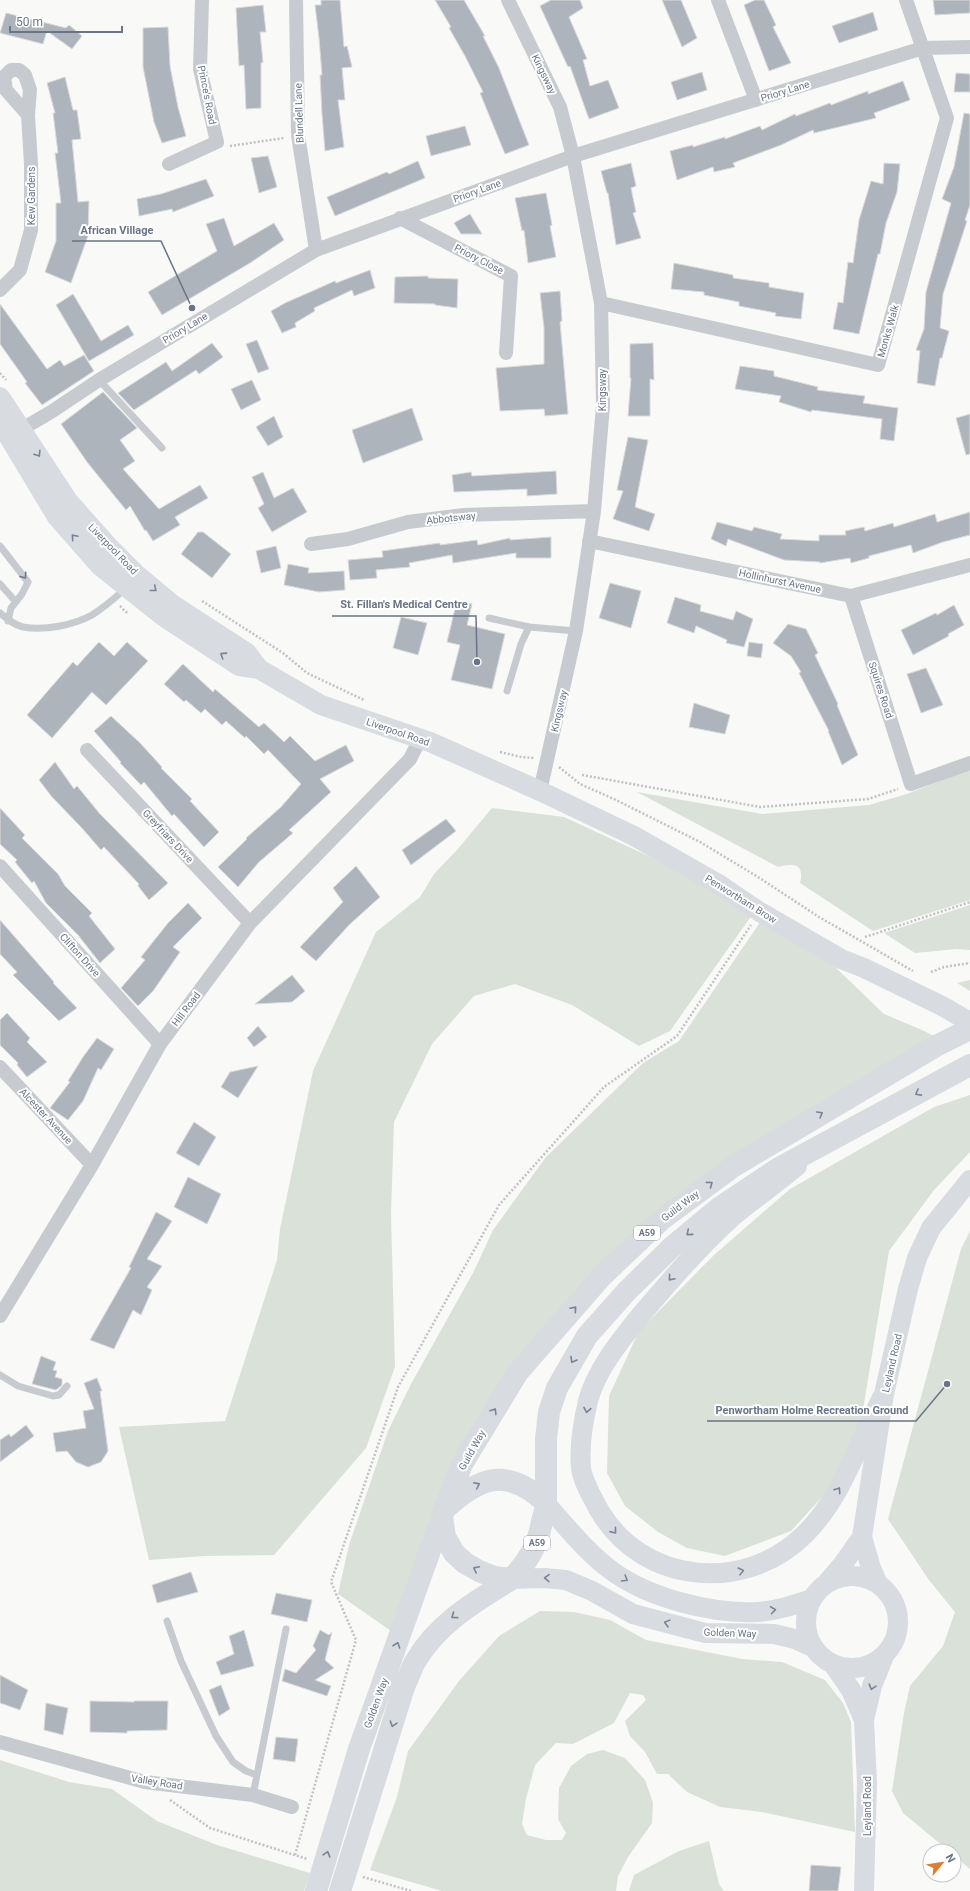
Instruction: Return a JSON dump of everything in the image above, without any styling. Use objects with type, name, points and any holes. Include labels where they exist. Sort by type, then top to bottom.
[{"type":"highway","name":"Guild Way","points":[[444,1512],[462,1464],[518,1372],[602,1276],[661,1220],[734,1166],[936,1046],[970,1029]]},
{"type":"highway","name":"A59","points":[[340,1891],[404,1687],[415,1662],[450,1619],[511,1579],[522,1568],[532,1553],[540,1536],[546,1503],[546,1439],[549,1412],[557,1388],[587,1336],[627,1291],[672,1247],[719,1208],[779,1168],[961,1070]]},
{"type":"highway","name":"A59","points":[[511,1579],[479,1571],[465,1563],[454,1553],[445,1537],[444,1512],[461,1495],[476,1484],[490,1480],[506,1481],[523,1486],[534,1492],[546,1503]]},
{"type":"highway","name":"Golden Way","points":[[316,1891],[359,1749],[444,1512]]},
{"type":"main road","name":"Liverpool Road","points":[[0,397],[8,433],[108,546],[132,582],[173,604],[247,653],[259,669],[321,705],[420,739],[540,791]]},
{"type":"main road","name":"Penwortham Brow","points":[[540,791],[634,836],[720,885],[760,912],[842,959],[864,968],[942,1006],[970,1022]]},
{"type":"main road","points":[[827,1143],[731,1218],[673,1276],[626,1333],[601,1371],[588,1400],[582,1436],[581,1469],[591,1495],[604,1518],[617,1535],[632,1549],[667,1566],[702,1573],[720,1574],[739,1572],[766,1562],[781,1554],[804,1535],[823,1512],[842,1484],[872,1416],[884,1394]]},
{"type":"main road","name":"Leyland Road","points":[[878,1584],[871,1568],[862,1537],[884,1394],[908,1289],[917,1258],[931,1228],[953,1199],[970,1180]]},
{"type":"main road","name":"Leyland Road","points":[[953,1199],[970,1189]]},
{"type":"main road","points":[[546,1503],[587,1548],[612,1571],[635,1585],[662,1596],[693,1605],[729,1612],[750,1612],[781,1609],[812,1599]]},
{"type":"main road","name":"Leyland Road","points":[[826,1584],[843,1564],[862,1537]]},
{"type":"main road","points":[[847,1576],[858,1576],[878,1584],[888,1593],[895,1605],[898,1618],[898,1632],[893,1645],[884,1656],[873,1664],[860,1668],[846,1668],[833,1664],[822,1657],[814,1647],[808,1635],[806,1623],[808,1610],[812,1599],[826,1584],[847,1576]]},
{"type":"main road","name":"Golden Way","points":[[511,1579],[544,1578],[566,1580],[582,1586],[633,1614],[705,1633],[774,1634],[795,1639],[814,1647]]},
{"type":"main road","name":"Leyland Road","points":[[864,1891],[867,1796],[864,1720],[872,1686],[884,1656]]},
{"type":"main road","name":"Leyland Road","points":[[833,1664],[851,1690],[864,1720]]},
{"type":"street","name":"Prince's Road","points":[[202,0],[200,69],[217,142]]},
{"type":"street","name":"Blundell Lane","points":[[296,0],[298,136],[316,250]]},
{"type":"street","name":"Kingsway","points":[[508,0],[560,107],[573,156],[601,303],[603,406],[594,511],[576,631],[540,791]]},
{"type":"street","points":[[718,0],[756,100]]},
{"type":"street","points":[[906,0],[923,48]]},
{"type":"street","name":"Priory Lane","points":[[8,433],[316,250],[573,156],[923,48],[970,47]]},
{"type":"street","name":"Monks Walk","points":[[601,303],[878,365],[947,118],[923,48]]},
{"type":"street","name":"Kew Gardens","points":[[0,290],[20,270],[32,230],[31,164],[28,115]]},
{"type":"street","points":[[169,164],[217,142]]},
{"type":"street","name":"Priory Close","points":[[400,218],[511,276],[506,353]]},
{"type":"street","name":"Abbotsway","points":[[311,544],[348,538],[408,522],[464,515],[594,511]]},
{"type":"street","name":"Hollinhurst Avenue","points":[[589,541],[851,596],[970,565]]},
{"type":"street","name":"Squires Road","points":[[851,596],[911,784]]},
{"type":"street","name":"Hill Road","points":[[0,1316],[92,1165],[160,1044],[250,923],[410,758],[420,739]]},
{"type":"street","name":"Greyfriars Drive","points":[[87,750],[250,923]]},
{"type":"street","points":[[911,784],[970,763]]},
{"type":"street","name":"Clifton Drive","points":[[0,866],[160,1044]]},
{"type":"street","name":"Alcester Avenue","points":[[0,1067],[92,1165]]},
{"type":"street","name":"Valley Road","points":[[0,1742],[145,1782],[253,1795],[292,1807]]},
{"type":"lane","points":[[99,380],[162,448]]},
{"type":"lane","points":[[0,546],[28,582],[11,608],[8,621]]},
{"type":"lane","points":[[0,613],[8,621],[22,627],[43,628],[71,623],[91,616],[113,600],[132,582]]},
{"type":"lane","points":[[0,584],[16,602]]},
{"type":"lane","points":[[489,618],[529,627],[576,631]]},
{"type":"lane","points":[[506,691],[521,644],[529,627]]},
{"type":"lane","points":[[0,1375],[18,1386],[53,1396],[59,1394],[67,1386]]},
{"type":"lane","points":[[167,1621],[181,1661],[216,1736],[232,1762],[246,1771],[257,1774]]},
{"type":"lane","points":[[253,1795],[286,1629]]},
{"type":"path","points":[[217,142],[226,147],[298,136]]},
{"type":"path","points":[[200,600],[284,653],[307,673],[370,703]]},
{"type":"path","points":[[492,750],[507,755],[520,757],[531,756],[561,768],[580,784],[614,799],[700,842],[861,941]]},
{"type":"path","points":[[582,775],[760,807],[868,799],[911,784]]},
{"type":"path","points":[[865,937],[970,902]]},
{"type":"path","points":[[294,1855],[356,1640],[331,1582],[398,1387],[499,1205],[604,1087],[677,1036],[760,912]]},
{"type":"path","points":[[931,972],[944,967],[970,963]]},
{"type":"path","points":[[168,1799],[210,1828],[313,1861]]},
{"type":"path","points":[[381,1883],[411,1891]]},
{"type":"shaded area","points":[[970,769],[970,900],[873,931],[800,883],[801,872],[796,866],[788,865],[778,867],[637,792],[762,814],[869,805],[907,794]]},
{"type":"shaded area","points":[[492,808],[564,817],[670,866],[752,915],[670,1031],[639,1046],[572,1005],[515,984],[474,996],[432,1044],[394,1122],[391,1214],[395,1367],[366,1448],[274,1555],[205,1556],[149,1560],[119,1427],[225,1421],[277,1260],[280,1229],[313,1071],[376,932],[420,897],[434,874],[457,850]]},
{"type":"shaded area","points":[[970,905],[970,950],[956,949],[915,953],[884,933]]},
{"type":"shaded area","points":[[761,921],[835,967],[884,1014],[938,1038],[694,1184],[500,1387],[391,1631],[338,1594],[349,1545],[388,1431],[411,1384],[474,1271],[493,1230],[546,1157],[643,1063],[679,1041]]},
{"type":"shaded area","points":[[970,980],[970,991],[957,983]]},
{"type":"shaded area","points":[[970,1095],[970,1152],[934,1190],[889,1251],[861,1422],[833,1485],[791,1531],[725,1556],[687,1548],[658,1532],[625,1506],[607,1473],[609,1396],[639,1331],[714,1255],[790,1189],[934,1107]]},
{"type":"shaded area","points":[[970,1231],[970,1869],[962,1862],[962,1843],[939,1843],[903,1813],[892,1791],[904,1713],[910,1686],[943,1646],[955,1612],[929,1580],[888,1519],[961,1249]]},
{"type":"shaded area","points":[[540,1611],[574,1612],[610,1620],[646,1640],[742,1659],[782,1662],[825,1680],[843,1703],[851,1722],[855,1832],[762,1812],[720,1807],[687,1792],[668,1774],[657,1774],[645,1752],[630,1736],[625,1721],[646,1700],[643,1695],[630,1693],[614,1723],[573,1744],[556,1743],[535,1765],[526,1799],[522,1824],[527,1835],[546,1840],[562,1840],[566,1833],[558,1819],[559,1788],[571,1766],[587,1754],[603,1750],[625,1758],[645,1780],[653,1803],[652,1823],[628,1857],[618,1876],[616,1891],[442,1891],[370,1870],[397,1797],[408,1751],[459,1681],[499,1636]]},
{"type":"shaded area","points":[[0,1760],[69,1782],[112,1789],[157,1821],[217,1845],[310,1873],[304,1891],[0,1891]]},
{"type":"shaded area","points":[[709,1841],[719,1884],[724,1891],[629,1891],[634,1875],[679,1851]]},
{"type":"building","points":[[321,0],[340,0],[344,47],[347,46],[352,67],[342,68],[345,100],[338,100],[344,147],[325,151],[320,75],[322,75],[315,5],[321,5]]},
{"type":"building","points":[[435,0],[464,0],[485,36],[483,36],[499,68],[529,145],[505,154],[480,93],[483,92],[449,28],[451,27]]},
{"type":"building","points":[[551,0],[580,0],[583,8],[569,17],[587,59],[583,60],[590,86],[608,80],[619,108],[589,119],[570,66],[568,67],[540,6]]},
{"type":"building","points":[[662,0],[681,0],[697,38],[682,47]]},
{"type":"building","points":[[755,0],[764,0],[776,25],[773,27],[791,63],[769,71],[744,5]]},
{"type":"building","points":[[933,0],[970,0],[970,13],[935,15]]},
{"type":"building","points":[[263,5],[266,32],[260,32],[263,62],[261,63],[261,108],[246,109],[244,65],[239,66],[236,8]]},
{"type":"building","points":[[873,12],[878,30],[839,43],[832,26]]},
{"type":"building","points":[[6,13],[66,28],[69,25],[82,36],[72,49],[47,31],[43,44],[0,33]]},
{"type":"building","points":[[168,27],[170,66],[178,107],[186,136],[162,143],[154,122],[143,67],[143,28]]},
{"type":"building","points":[[702,72],[707,90],[677,100],[671,82]]},
{"type":"building","points":[[956,73],[970,74],[970,92],[954,92]]},
{"type":"building","points":[[65,77],[73,110],[77,110],[81,139],[72,140],[78,202],[89,201],[88,236],[71,283],[45,272],[56,241],[56,203],[61,203],[55,153],[58,153],[53,113],[55,113],[47,83]]},
{"type":"building","points":[[903,81],[910,100],[874,113],[876,118],[814,133],[813,130],[781,145],[733,163],[735,167],[714,172],[713,167],[677,180],[670,151],[693,145],[693,147],[725,137],[725,139],[760,126],[762,130],[795,114],[796,116],[830,103],[831,105],[868,91],[868,94]]},
{"type":"building","points":[[964,113],[970,114],[970,205],[965,220],[967,221],[943,294],[940,328],[949,331],[942,358],[940,358],[935,386],[917,383],[920,351],[916,350],[924,329],[926,292],[951,203],[942,199],[954,167]]},
{"type":"building","points":[[465,126],[471,145],[431,156],[426,136]]},
{"type":"building","points":[[268,156],[277,187],[259,193],[251,158]]},
{"type":"building","points":[[418,161],[425,178],[335,216],[327,197],[387,172],[389,174]]},
{"type":"building","points":[[631,163],[636,186],[631,188],[636,212],[633,213],[641,238],[616,245],[608,193],[601,171]]},
{"type":"building","points":[[884,163],[900,164],[897,192],[886,223],[880,254],[878,254],[859,334],[833,329],[838,302],[843,303],[848,262],[853,263],[859,220],[871,181],[883,184]]},
{"type":"building","points":[[206,179],[214,196],[173,212],[172,209],[139,216],[137,199],[161,194]]},
{"type":"building","points":[[546,193],[556,257],[528,263],[524,230],[522,231],[515,198]]},
{"type":"building","points":[[470,214],[482,234],[461,234],[454,223]]},
{"type":"building","points":[[224,218],[234,246],[274,223],[284,240],[250,263],[162,315],[148,292],[217,251],[206,224]]},
{"type":"building","points":[[674,263],[733,275],[733,278],[769,283],[769,287],[804,293],[801,319],[775,316],[776,313],[739,306],[739,302],[704,295],[704,292],[671,289]]},
{"type":"building","points":[[370,270],[375,288],[354,296],[352,290],[314,308],[315,311],[295,323],[296,327],[282,333],[271,311],[285,303],[335,281],[336,283]]},
{"type":"building","points":[[428,276],[428,278],[458,279],[457,308],[435,304],[394,303],[395,277]]},
{"type":"building","points":[[560,291],[562,321],[560,322],[568,414],[545,416],[544,409],[500,411],[496,368],[544,364],[544,328],[540,293]]},
{"type":"building","points":[[73,294],[101,341],[128,325],[134,335],[89,361],[56,305]]},
{"type":"building","points":[[0,304],[47,369],[60,360],[64,366],[84,355],[94,371],[42,405],[25,383],[27,382],[0,344]]},
{"type":"building","points":[[257,340],[269,369],[258,373],[246,344]]},
{"type":"building","points":[[212,343],[223,357],[199,374],[196,370],[134,410],[118,393],[166,362],[172,371]]},
{"type":"building","points":[[653,343],[654,380],[650,379],[650,416],[628,416],[631,378],[630,344]]},
{"type":"building","points":[[740,366],[774,371],[774,376],[818,387],[817,390],[865,396],[863,403],[898,408],[894,441],[880,439],[882,419],[812,410],[811,412],[779,402],[781,396],[735,389]]},
{"type":"building","points":[[252,380],[261,400],[241,410],[231,389]]},
{"type":"building","points":[[103,392],[137,428],[120,440],[135,461],[123,469],[159,509],[200,485],[208,498],[175,517],[180,525],[153,541],[130,506],[126,510],[87,462],[61,424]]},
{"type":"building","points":[[412,408],[423,440],[363,463],[352,430]]},
{"type":"building","points":[[970,414],[970,454],[966,455],[956,418]]},
{"type":"building","points":[[274,416],[283,437],[268,446],[256,427]]},
{"type":"building","points":[[628,437],[648,440],[635,507],[655,514],[649,531],[613,519],[623,491],[617,490]]},
{"type":"building","points":[[556,471],[557,494],[527,496],[527,489],[454,492],[452,475],[471,472],[472,476]]},
{"type":"building","points":[[263,472],[274,498],[293,488],[307,512],[272,532],[258,508],[264,504],[252,477]]},
{"type":"building","points":[[970,512],[970,535],[943,542],[913,553],[911,545],[869,556],[869,558],[851,563],[850,558],[820,563],[784,560],[728,539],[726,546],[711,539],[717,522],[752,531],[754,527],[782,534],[780,539],[819,541],[819,535],[846,535],[845,531],[864,527],[865,531],[893,523],[894,527],[935,514],[937,522]]},
{"type":"building","points":[[198,532],[203,532],[231,554],[212,578],[181,554]]},
{"type":"building","points":[[551,537],[551,558],[516,558],[516,553],[453,563],[452,555],[409,563],[410,567],[376,570],[377,578],[350,580],[348,560],[383,557],[382,551],[440,543],[440,545],[477,540],[478,545],[510,538],[510,540]]},
{"type":"building","points":[[276,546],[281,568],[261,573],[256,551]]},
{"type":"building","points":[[288,564],[309,568],[308,573],[344,571],[345,590],[319,592],[284,585]]},
{"type":"building","points":[[610,583],[641,591],[631,628],[599,618]]},
{"type":"building","points":[[675,597],[701,605],[700,611],[733,620],[736,611],[753,619],[744,647],[726,643],[727,640],[696,626],[694,633],[667,623]]},
{"type":"building","points":[[457,600],[472,604],[467,625],[505,634],[492,689],[451,680],[460,645],[447,642]]},
{"type":"building","points":[[954,605],[964,625],[948,634],[949,636],[913,655],[901,630],[936,613],[937,615]]},
{"type":"building","points":[[401,617],[427,623],[418,655],[393,648]]},
{"type":"building","points":[[788,624],[806,629],[818,653],[815,655],[838,704],[837,705],[858,755],[842,765],[829,731],[799,673],[801,672],[791,656],[773,643]]},
{"type":"building","points":[[99,642],[114,656],[127,642],[148,661],[106,705],[92,692],[52,738],[27,715],[73,662],[77,666]]},
{"type":"building","points":[[749,642],[763,644],[761,658],[747,656]]},
{"type":"building","points":[[183,664],[213,692],[215,689],[259,727],[264,723],[284,742],[290,736],[315,761],[346,745],[354,761],[320,779],[331,792],[289,830],[293,833],[259,862],[238,887],[218,867],[247,839],[246,838],[281,807],[301,784],[268,750],[264,754],[246,736],[245,738],[226,721],[222,725],[205,709],[201,713],[186,700],[184,702],[164,684]]},
{"type":"building","points":[[926,668],[943,705],[921,713],[907,674]]},
{"type":"building","points":[[694,703],[730,715],[725,734],[689,727]]},
{"type":"building","points":[[111,716],[140,743],[162,767],[161,768],[192,799],[190,801],[219,832],[204,847],[174,814],[172,816],[144,782],[141,785],[120,763],[121,762],[94,731]]},
{"type":"building","points":[[55,762],[74,789],[77,786],[100,814],[168,883],[149,900],[138,886],[139,884],[104,847],[101,850],[52,797],[39,780]]},
{"type":"building","points":[[0,808],[25,835],[22,838],[58,874],[65,886],[92,913],[89,916],[115,949],[100,963],[78,935],[46,903],[34,881],[32,883],[15,862],[17,860],[0,844]]},
{"type":"building","points":[[446,819],[456,831],[411,865],[402,850]]},
{"type":"building","points":[[356,866],[380,897],[350,924],[316,961],[300,947],[343,902],[333,888]]},
{"type":"building","points":[[188,903],[202,918],[173,947],[180,952],[153,991],[138,1006],[121,988],[145,960],[141,957],[168,923]]},
{"type":"building","points":[[0,920],[54,982],[53,983],[77,1008],[59,1021],[13,975],[17,972],[0,954]]},
{"type":"building","points":[[292,975],[305,991],[292,1002],[255,1004]]},
{"type":"building","points":[[7,1013],[30,1038],[27,1042],[47,1062],[27,1077],[17,1065],[18,1063],[0,1045],[0,1020]]},
{"type":"building","points":[[258,1026],[267,1037],[254,1047],[247,1038]]},
{"type":"building","points":[[97,1038],[114,1049],[101,1070],[98,1068],[83,1101],[68,1120],[50,1108],[70,1082],[68,1081]]},
{"type":"building","points":[[258,1066],[238,1098],[221,1087],[230,1072]]},
{"type":"building","points":[[194,1122],[216,1137],[199,1166],[176,1153]]},
{"type":"building","points":[[188,1177],[221,1194],[207,1224],[174,1207]]},
{"type":"building","points":[[156,1212],[172,1221],[147,1259],[162,1266],[147,1287],[152,1290],[141,1315],[133,1310],[114,1349],[90,1340],[131,1268],[129,1267]]},
{"type":"building","points":[[41,1356],[56,1362],[53,1370],[57,1371],[55,1377],[62,1379],[62,1385],[56,1390],[32,1384]]},
{"type":"building","points":[[97,1378],[102,1391],[100,1391],[108,1451],[101,1462],[88,1467],[76,1462],[67,1451],[56,1452],[53,1433],[86,1428],[83,1411],[94,1409],[84,1383]]},
{"type":"building","points":[[26,1425],[34,1436],[0,1462],[0,1440],[9,1434],[11,1437]]},
{"type":"building","points":[[191,1572],[198,1592],[157,1603],[152,1585]]},
{"type":"building","points":[[276,1593],[312,1600],[307,1622],[271,1614]]},
{"type":"building","points":[[244,1630],[254,1666],[221,1675],[216,1662],[234,1654],[229,1636]]},
{"type":"building","points":[[320,1630],[329,1635],[332,1632],[325,1660],[334,1668],[315,1680],[331,1686],[327,1696],[282,1681],[285,1669],[296,1673],[316,1650],[313,1646]]},
{"type":"building","points":[[0,1675],[28,1690],[20,1710],[0,1703]]},
{"type":"building","points":[[221,1685],[230,1709],[219,1716],[209,1690]]},
{"type":"building","points":[[90,1701],[168,1701],[167,1730],[127,1731],[127,1733],[90,1732]]},
{"type":"building","points":[[46,1703],[68,1708],[63,1735],[44,1730]]},
{"type":"building","points":[[276,1737],[298,1739],[295,1762],[273,1759]]},
{"type":"building","points":[[811,1865],[841,1867],[838,1891],[809,1891]]},
{"type":"place","name":"African Village","points":[[192,308]]},
{"type":"place","name":"St. Fillan's Medical Centre","points":[[477,662]]},
{"type":"place","name":"Penwortham Holme Recreation Ground","points":[[947,1384]]}]
